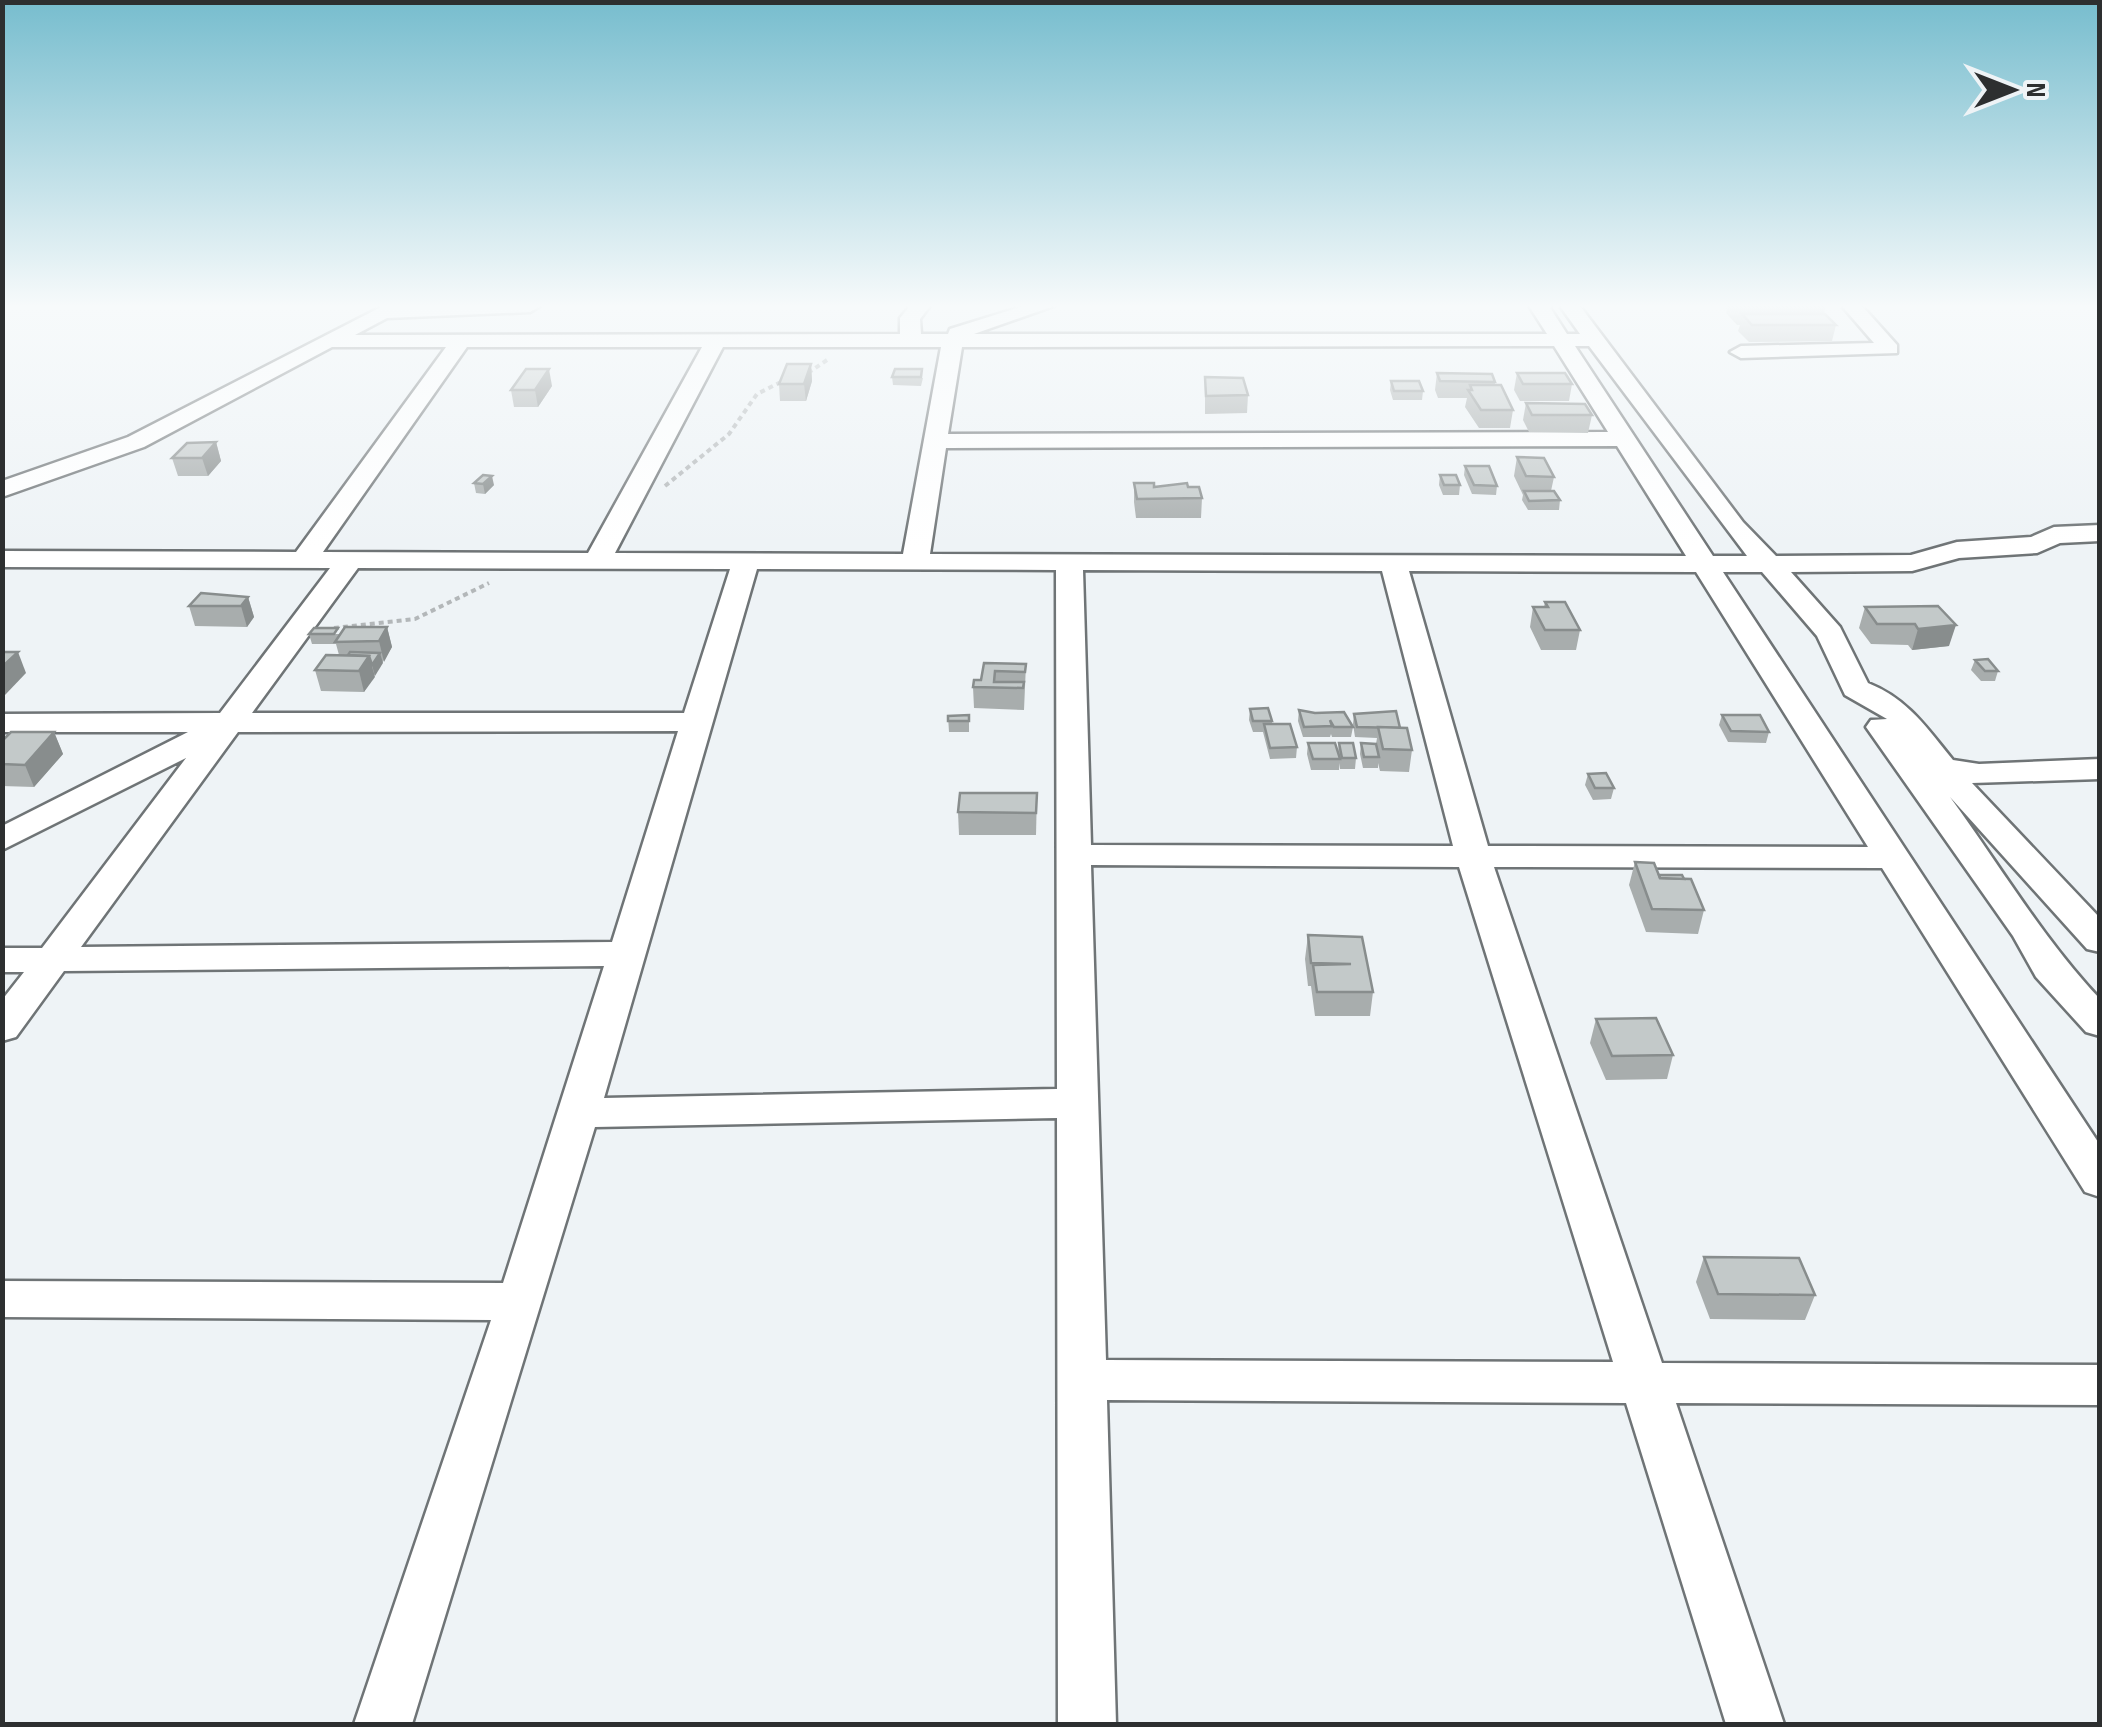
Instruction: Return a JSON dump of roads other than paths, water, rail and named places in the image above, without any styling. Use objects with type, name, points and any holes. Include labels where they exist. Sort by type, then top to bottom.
[{"type":"street","points":[[2,490],[136,442],[242,387]]},
{"type":"street","points":[[304,560],[428,387]]},
{"type":"street","points":[[598,559],[692,387]]},
{"type":"street","points":[[915,562],[936,441],[934,387]]},
{"type":"street","points":[[1591,387],[2100,1181]]},
{"type":"street","points":[[1629,387],[1734,526],[1830,633],[1856,689],[2031,934],[2049,968],[2100,1024]]},
{"type":"street","points":[[936,441],[1624,439]]},
{"type":"street","points":[[2,559],[1394,565],[1912,563],[1957,550],[2037,545],[2054,535],[2100,533]]},
{"type":"street","points":[[2,1028],[350,560]]},
{"type":"street","points":[[383,1724],[520,1302],[746,560]]},
{"type":"street","points":[[1069,563],[1088,1724]]},
{"type":"street","points":[[1394,565],[1473,856],[1641,1383],[1755,1724]]},
{"type":"street","points":[[1856,689],[1880,699],[1900,714],[1942,768],[2100,941]]},
{"type":"street","points":[[2,723],[696,722]]},
{"type":"street","points":[[2,840],[229,723]]},
{"type":"street","points":[[1942,768],[1979,774],[2100,770]]},
{"type":"street","points":[[1074,855],[1892,858]]},
{"type":"street","points":[[2,960],[626,954]]},
{"type":"street","points":[[578,1113],[1078,1103]]},
{"type":"street","points":[[2,1299],[520,1302]]},
{"type":"street","points":[[1082,1380],[2100,1385]]}]
